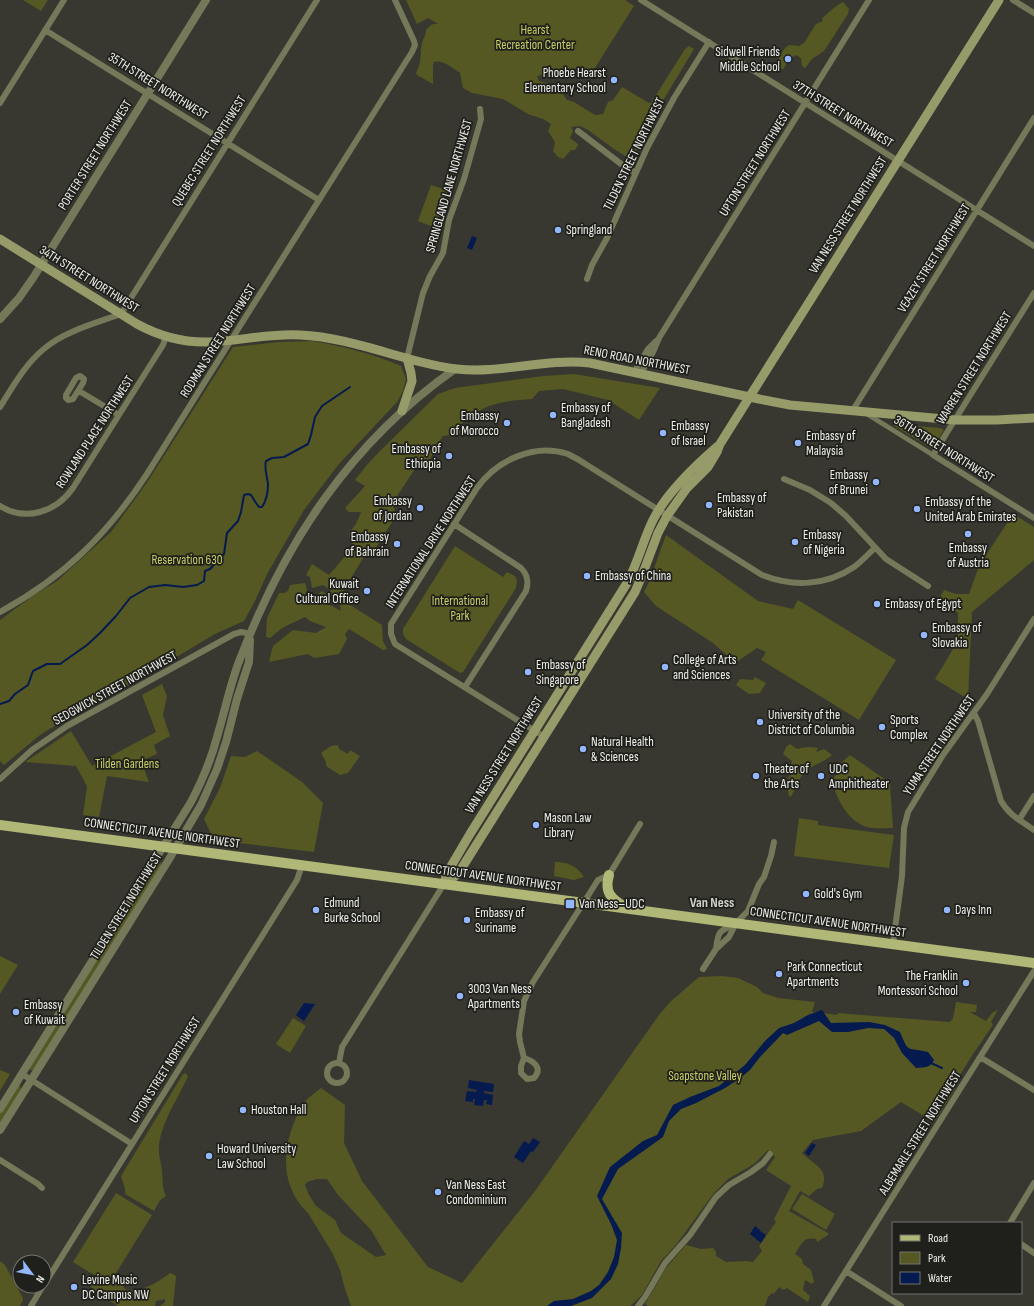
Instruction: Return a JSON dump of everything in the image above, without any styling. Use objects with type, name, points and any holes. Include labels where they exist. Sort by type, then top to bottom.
[{"type":"main road","name":"VAN NESS STREET NORTHWEST","points":[[444,884],[458,874],[543,736],[636,590],[655,538],[667,516],[687,488],[708,467],[720,444],[749,397],[998,0]]},
{"type":"main road","name":"34TH STREET NORTHWEST","points":[[0,239],[144,328],[166,336]]},
{"type":"main road","name":"RENO ROAD NORTHWEST","points":[[166,336],[197,342],[212,342],[284,335],[319,337],[336,339],[406,358],[455,369],[491,370],[552,362],[590,363],[749,397],[790,404],[955,420],[1034,418]]},
{"type":"main road","points":[[402,412],[412,381],[406,358]]},
{"type":"main road","name":"VAN NESS STREET NORTHWEST","points":[[444,884],[447,873],[627,583],[638,561],[651,525],[659,511],[669,496],[686,477],[720,444]]},
{"type":"main road","name":"CONNECTICUT AVENUE NORTHWEST","points":[[0,825],[1034,963]]},
{"type":"main road","points":[[609,875],[607,885],[610,895],[628,909]]},
{"type":"street","points":[[0,103],[64,0]]},
{"type":"street","name":"PORTER STREET NORTHWEST","points":[[0,319],[19,298],[41,265],[206,0]]},
{"type":"street","name":"QUEBEC STREET NORTHWEST","points":[[121,314],[317,0]]},
{"type":"street","name":"RODMAN STREET NORTHWEST","points":[[0,612],[32,594],[59,574],[95,541],[128,503],[147,474],[412,52],[414,41],[395,0]]},
{"type":"street","name":"37TH STREET NORTHWEST","points":[[641,0],[1034,246]]},
{"type":"street","name":"UPTON STREET NORTHWEST","points":[[637,373],[648,349],[659,338],[869,0]]},
{"type":"street","points":[[1012,0],[1034,13]]},
{"type":"street","name":"35TH STREET NORTHWEST","points":[[46,30],[319,200]]},
{"type":"street","name":"TILDEN STREET NORTHWEST","points":[[587,279],[592,265],[608,238],[647,148],[708,42]]},
{"type":"street","name":"SPRINGLAND LANE NORTHWEST","points":[[406,358],[423,293],[430,276],[444,253],[449,220],[464,179],[481,119],[480,109]]},
{"type":"street","name":"VEAZEY STREET NORTHWEST","points":[[852,410],[1034,118]]},
{"type":"street","points":[[578,131],[625,167],[636,172]]},
{"type":"street","points":[[0,245],[10,246]]},
{"type":"street","name":"WARREN STREET NORTHWEST","points":[[933,455],[1034,293]]},
{"type":"street","points":[[0,407],[27,367],[44,348],[68,334],[121,314]]},
{"type":"street","name":"ROWLAND PLACE NORTHWEST","points":[[0,506],[13,512],[31,514],[42,512],[60,503],[73,488],[163,345],[166,336]]},
{"type":"street","name":"TILDEN STREET NORTHWEST","points":[[0,1109],[192,802],[212,753],[235,675],[264,600],[292,548],[313,514],[357,458],[423,392],[455,369]]},
{"type":"street","points":[[79,391],[119,415]]},
{"type":"street","name":"36TH STREET NORTHWEST","points":[[863,411],[1034,518]]},
{"type":"street","name":"INTERNATIONAL DRIVE NORTHWEST","points":[[543,736],[395,644],[390,630],[391,624],[477,488],[491,472],[502,464],[518,456],[542,451],[557,452],[572,456],[762,575],[779,580],[793,583],[814,583],[830,579],[840,575],[854,566],[875,548]]},
{"type":"street","points":[[784,479],[810,490],[831,503],[846,516],[886,559],[928,586]]},
{"type":"street","points":[[454,524],[521,568],[525,572],[528,584],[526,591],[465,688]]},
{"type":"street","name":"YUMA STREET NORTHWEST","points":[[893,944],[902,876],[905,822],[911,806],[939,761],[987,694],[1034,619]]},
{"type":"street","name":"SEDGWICK STREET NORTHWEST","points":[[0,779],[32,750],[67,726],[234,634],[241,632],[251,634]]},
{"type":"street","name":"TILDEN STREET NORTHWEST","points":[[0,1130],[176,849],[201,805],[222,756],[249,662],[251,634]]},
{"type":"street","points":[[974,713],[978,721],[1001,801],[1008,813],[1034,830]]},
{"type":"street","points":[[212,753],[222,756]]},
{"type":"street","points":[[1019,820],[1034,796]]},
{"type":"street","points":[[524,1058],[519,1034],[524,1001],[533,982],[598,880],[609,875],[640,824]]},
{"type":"street","points":[[703,969],[716,949],[726,941],[736,923],[748,911],[759,884],[764,877],[774,842]]},
{"type":"street","name":"UPTON STREET NORTHWEST","points":[[52,1273],[297,880],[302,865]]},
{"type":"street","name":"VAN NESS STREET NORTHWEST","points":[[339,1063],[342,1047],[444,884]]},
{"type":"street","points":[[716,949],[717,935],[720,930],[736,923]]},
{"type":"street","name":"ALBEMARLE STREET NORTHWEST","points":[[824,1306],[1034,971]]},
{"type":"street","points":[[980,1057],[1034,1090]]},
{"type":"street","points":[[22,1074],[132,1144]]},
{"type":"street","points":[[638,1306],[665,1263],[687,1238],[716,1197],[729,1185],[757,1168],[770,1154]]},
{"type":"street","points":[[0,1160],[42,1188]]},
{"type":"street","points":[[1011,1222],[1034,1184]]},
{"type":"street","points":[[1022,1245],[1034,1252]]},
{"type":"street","points":[[846,1271],[901,1306]]},
{"type":"street","name":"UPTON STREET NORTHWEST","points":[[31,1306],[39,1294]]},
{"type":"green space","points":[[23,0],[48,0],[41,11]]},
{"type":"green space","name":"Hearst Recreation Center","points":[[406,0],[625,0],[634,6],[593,71],[578,68],[537,76],[539,81],[546,83],[562,93],[567,100],[574,102],[595,115],[603,114],[608,102],[613,100],[622,87],[651,103],[685,49],[689,46],[694,49],[649,124],[641,143],[630,159],[580,126],[571,127],[573,131],[570,138],[578,145],[575,150],[571,150],[563,159],[558,157],[553,151],[555,142],[548,131],[551,124],[543,119],[528,114],[503,99],[472,93],[463,88],[460,73],[444,63],[437,61],[434,62],[433,84],[417,75],[416,73],[426,30],[432,25],[438,24],[428,18],[417,24]]},
{"type":"green space","points":[[843,2],[849,9],[848,14],[824,51],[812,59],[805,68],[802,66],[801,58],[796,55],[790,58],[783,69],[776,69],[774,67],[785,48],[789,45],[799,46],[804,43],[816,24],[823,21],[822,19],[826,15]]},
{"type":"green space","points":[[431,185],[449,191],[436,228],[418,221]]},
{"type":"green space","name":"Reservation 630","points":[[313,341],[358,351],[390,361],[401,366],[406,379],[403,391],[397,402],[338,465],[304,510],[267,574],[244,621],[215,634],[138,680],[77,712],[40,735],[4,765],[0,761],[0,620],[34,595],[57,581],[111,532],[148,481],[233,347],[279,342]]},
{"type":"green space","points":[[574,374],[660,388],[639,420],[608,400],[563,389],[539,391],[532,399],[492,405],[484,408],[467,419],[459,426],[465,433],[443,436],[428,463],[415,469],[393,502],[396,516],[370,557],[365,555],[339,598],[382,625],[383,641],[387,649],[383,650],[349,629],[345,634],[347,639],[339,654],[314,658],[308,654],[269,662],[273,646],[293,630],[316,633],[326,627],[310,621],[305,617],[282,628],[270,638],[266,637],[267,618],[279,593],[288,591],[290,585],[305,583],[307,590],[305,595],[311,599],[322,591],[326,594],[328,604],[341,611],[340,605],[333,600],[329,589],[323,585],[312,588],[310,577],[306,575],[312,564],[329,575],[354,546],[350,539],[349,533],[356,524],[361,512],[349,512],[345,508],[365,486],[355,480],[379,452],[438,394],[455,388],[543,376]]},
{"type":"green space","points":[[894,424],[940,428],[944,430],[934,446],[931,448],[894,426]]},
{"type":"green space","points":[[1013,514],[1034,527],[1034,560],[972,612],[968,699],[935,679],[958,641],[958,613],[939,600],[944,590],[956,594],[969,594],[979,566]]},
{"type":"green space","points":[[666,535],[758,601],[793,609],[798,600],[896,660],[859,720],[761,660],[766,652],[757,648],[738,661],[732,660],[713,643],[656,606],[644,592]]},
{"type":"green space","name":"International Park","points":[[455,546],[503,577],[507,572],[515,576],[517,580],[516,588],[463,672],[460,673],[406,639],[403,634],[403,629]]},
{"type":"green space","points":[[755,677],[766,683],[760,693],[749,694],[736,685],[740,679],[753,680]]},
{"type":"green space","name":"Tilden Gardens","points":[[162,684],[167,696],[163,715],[170,736],[154,745],[157,754],[141,761],[149,782],[107,776],[99,817],[83,815],[87,786],[76,766],[25,762],[71,731],[92,766],[156,732],[142,695]]},
{"type":"green space","points":[[790,744],[797,749],[808,747],[818,748],[816,752],[824,749],[832,755],[803,774],[791,797],[789,796],[786,780],[791,774],[792,761],[783,754],[787,746]]},
{"type":"green space","points":[[338,745],[339,749],[348,754],[350,750],[360,756],[348,773],[340,775],[326,766],[326,762],[321,753],[331,746]]},
{"type":"green space","points":[[257,751],[302,782],[323,803],[314,852],[214,840],[204,819],[220,788],[231,756],[245,757]]},
{"type":"green space","points":[[850,755],[886,780],[890,785],[893,828],[865,827],[851,817],[842,805],[831,779],[838,772],[841,763]]},
{"type":"green space","points":[[799,818],[818,821],[818,825],[894,835],[889,868],[794,856]]},
{"type":"green space","points":[[157,861],[162,864],[35,1069],[30,1070],[29,1068]]},
{"type":"green space","points":[[555,862],[572,865],[584,877],[574,880],[554,876]]},
{"type":"green space","points":[[0,956],[18,965],[0,994]]},
{"type":"green space","name":"Soapstone Valley","points":[[722,976],[738,978],[757,987],[763,993],[778,998],[815,1002],[812,1012],[838,1015],[837,1013],[950,1022],[953,1019],[956,1002],[977,1005],[976,1012],[970,1012],[986,1021],[993,1012],[998,1010],[991,1022],[993,1025],[971,1057],[954,1085],[955,1089],[934,1122],[901,1102],[861,1131],[813,1140],[802,1153],[820,1168],[824,1176],[824,1182],[822,1188],[817,1189],[809,1196],[800,1191],[789,1211],[828,1233],[828,1235],[817,1242],[816,1239],[812,1238],[805,1240],[795,1254],[802,1259],[803,1264],[811,1270],[814,1281],[812,1284],[805,1280],[803,1290],[810,1296],[808,1302],[787,1288],[784,1290],[779,1287],[774,1294],[772,1293],[768,1297],[765,1306],[648,1306],[645,1304],[666,1268],[686,1245],[701,1249],[713,1248],[716,1252],[716,1256],[726,1262],[753,1262],[762,1251],[759,1246],[776,1222],[774,1219],[791,1186],[766,1170],[775,1157],[768,1150],[754,1164],[728,1179],[714,1193],[676,1245],[661,1261],[642,1295],[630,1306],[351,1306],[340,1270],[333,1254],[308,1213],[298,1201],[291,1189],[287,1175],[287,1146],[291,1132],[296,1118],[303,1105],[309,1098],[321,1088],[345,1105],[344,1143],[362,1181],[428,1267],[462,1283],[535,1191],[659,1015],[671,1001],[699,977]],"holes":[[[317,1179],[327,1179],[338,1195],[371,1230],[386,1255],[376,1257],[341,1233],[335,1220],[316,1206],[305,1185],[307,1182]]]},
{"type":"green space","points":[[293,1018],[306,1026],[290,1053],[276,1044]]},
{"type":"green space","points":[[0,1070],[10,1074],[0,1091]]},
{"type":"green space","points":[[185,1073],[188,1076],[166,1120],[160,1138],[159,1154],[163,1187],[166,1196],[160,1200],[154,1211],[125,1194],[121,1176]]},
{"type":"green space","points":[[17,1085],[20,1085],[21,1090],[0,1124],[0,1111]]},
{"type":"green space","points":[[116,1193],[152,1215],[110,1283],[121,1283],[125,1289],[130,1290],[142,1289],[161,1280],[170,1273],[176,1277],[173,1306],[160,1306],[165,1302],[165,1299],[156,1301],[155,1306],[118,1306],[94,1291],[90,1285],[92,1281],[104,1281],[73,1262]]},
{"type":"green space","points":[[802,1194],[835,1214],[826,1230],[792,1209]]},
{"type":"green space","points":[[0,1261],[5,1265],[12,1278],[12,1294],[21,1294],[23,1300],[20,1306],[0,1306]]},
{"type":"water","points":[[472,236],[477,238],[472,250],[467,248]]},
{"type":"water","points":[[304,1003],[315,1004],[304,1021],[296,1015]]},
{"type":"water","points":[[822,1010],[831,1023],[869,1022],[885,1025],[900,1032],[907,1047],[928,1052],[934,1060],[933,1063],[929,1066],[916,1068],[902,1053],[894,1038],[884,1029],[868,1028],[848,1032],[832,1032],[819,1021],[787,1035],[783,1033],[750,1070],[725,1088],[681,1109],[669,1121],[663,1137],[618,1169],[602,1199],[622,1233],[618,1264],[611,1279],[592,1298],[571,1306],[547,1306],[554,1301],[573,1299],[591,1291],[599,1285],[608,1272],[614,1257],[617,1240],[597,1196],[610,1167],[643,1141],[657,1135],[673,1105],[719,1086],[745,1065],[765,1041],[779,1028]]},
{"type":"water","points":[[469,1080],[494,1084],[493,1092],[484,1091],[484,1093],[493,1095],[492,1105],[486,1104],[487,1100],[484,1100],[483,1106],[474,1105],[475,1099],[473,1099],[473,1102],[465,1101],[467,1091],[476,1092],[477,1090],[468,1088]]},
{"type":"water","points":[[533,1138],[540,1142],[533,1152],[531,1151],[523,1163],[514,1157],[524,1141],[529,1144]]},
{"type":"water","points":[[812,1143],[816,1145],[809,1156],[805,1153]]},
{"type":"water","points":[[755,1226],[766,1235],[761,1243],[750,1234]]},
{"type":"waterway","points":[[0,704],[9,701],[15,694],[28,685],[33,671],[47,664],[60,664],[87,645],[116,616],[130,598],[149,587],[165,585],[183,587],[197,585],[204,581],[205,571],[210,569],[224,554],[227,533],[238,521],[244,495],[251,495],[259,507],[262,507],[268,487],[265,470],[266,461],[272,458],[284,457],[308,444],[315,417],[322,406],[350,387]]},
{"type":"waterway","points":[[931,1063],[942,1068]]},
{"type":"place","name":"Sidwell Friends Middle School","points":[[788,59]]},
{"type":"place","name":"Phoebe Hearst Elementary School","points":[[614,80]]},
{"type":"place","name":"Springland","points":[[558,230]]},
{"type":"place","name":"Embassy of Bangladesh","points":[[553,415]]},
{"type":"place","name":"Embassy of Morocco","points":[[507,423]]},
{"type":"place","name":"Embassy of Israel","points":[[663,433]]},
{"type":"place","name":"Embassy of Malaysia","points":[[798,443]]},
{"type":"place","name":"Embassy of Ethiopia","points":[[449,456]]},
{"type":"place","name":"Embassy of Brunei","points":[[876,482]]},
{"type":"place","name":"Embassy of Pakistan","points":[[709,505]]},
{"type":"place","name":"Embassy of Jordan","points":[[420,508]]},
{"type":"place","name":"Embassy of the United Arab Emirates","points":[[917,509]]},
{"type":"place","name":"Embassy of Austria","points":[[968,534]]},
{"type":"place","name":"Embassy of Nigeria","points":[[795,542]]},
{"type":"place","name":"Embassy of Bahrain","points":[[397,544]]},
{"type":"place","name":"Embassy of China","points":[[587,576]]},
{"type":"place","name":"Kuwait Cultural Office","points":[[367,591]]},
{"type":"place","name":"Embassy of Egypt","points":[[877,604]]},
{"type":"place","name":"Embassy of Slovakia","points":[[924,635]]},
{"type":"place","name":"College of Arts and Sciences","points":[[665,667]]},
{"type":"place","name":"Embassy of Singapore","points":[[528,672]]},
{"type":"place","name":"University of the District of Columbia","points":[[760,722]]},
{"type":"place","name":"Sports Complex","points":[[882,727]]},
{"type":"place","name":"Natural Health & Sciences","points":[[583,749]]},
{"type":"place","name":"Theater of the Arts","points":[[756,776]]},
{"type":"place","name":"UDC Amphitheater","points":[[821,776]]},
{"type":"place","name":"Mason Law Library","points":[[536,825]]},
{"type":"place","name":"Gold's Gym","points":[[806,894]]},
{"type":"place","name":"Van Ness–UDC","points":[[570,904]]},
{"type":"place","name":"Edmund Burke School","points":[[316,910]]},
{"type":"place","name":"Days Inn","points":[[947,910]]},
{"type":"place","name":"Embassy of Suriname","points":[[467,920]]},
{"type":"place","name":"Park Connecticut Apartments","points":[[779,974]]},
{"type":"place","name":"The Franklin Montessori School","points":[[966,983]]},
{"type":"place","name":"3003 Van Ness Apartments","points":[[460,996]]},
{"type":"place","name":"Embassy of Kuwait","points":[[16,1012]]},
{"type":"place","name":"Houston Hall","points":[[243,1110]]},
{"type":"place","name":"Howard University Law School","points":[[209,1156]]},
{"type":"place","name":"Van Ness East Condominium","points":[[438,1192]]},
{"type":"place","name":"Levine Music DC Campus NW","points":[[74,1287]]},
{"type":"district","name":"Van Ness","points":[[712,902]]}]
